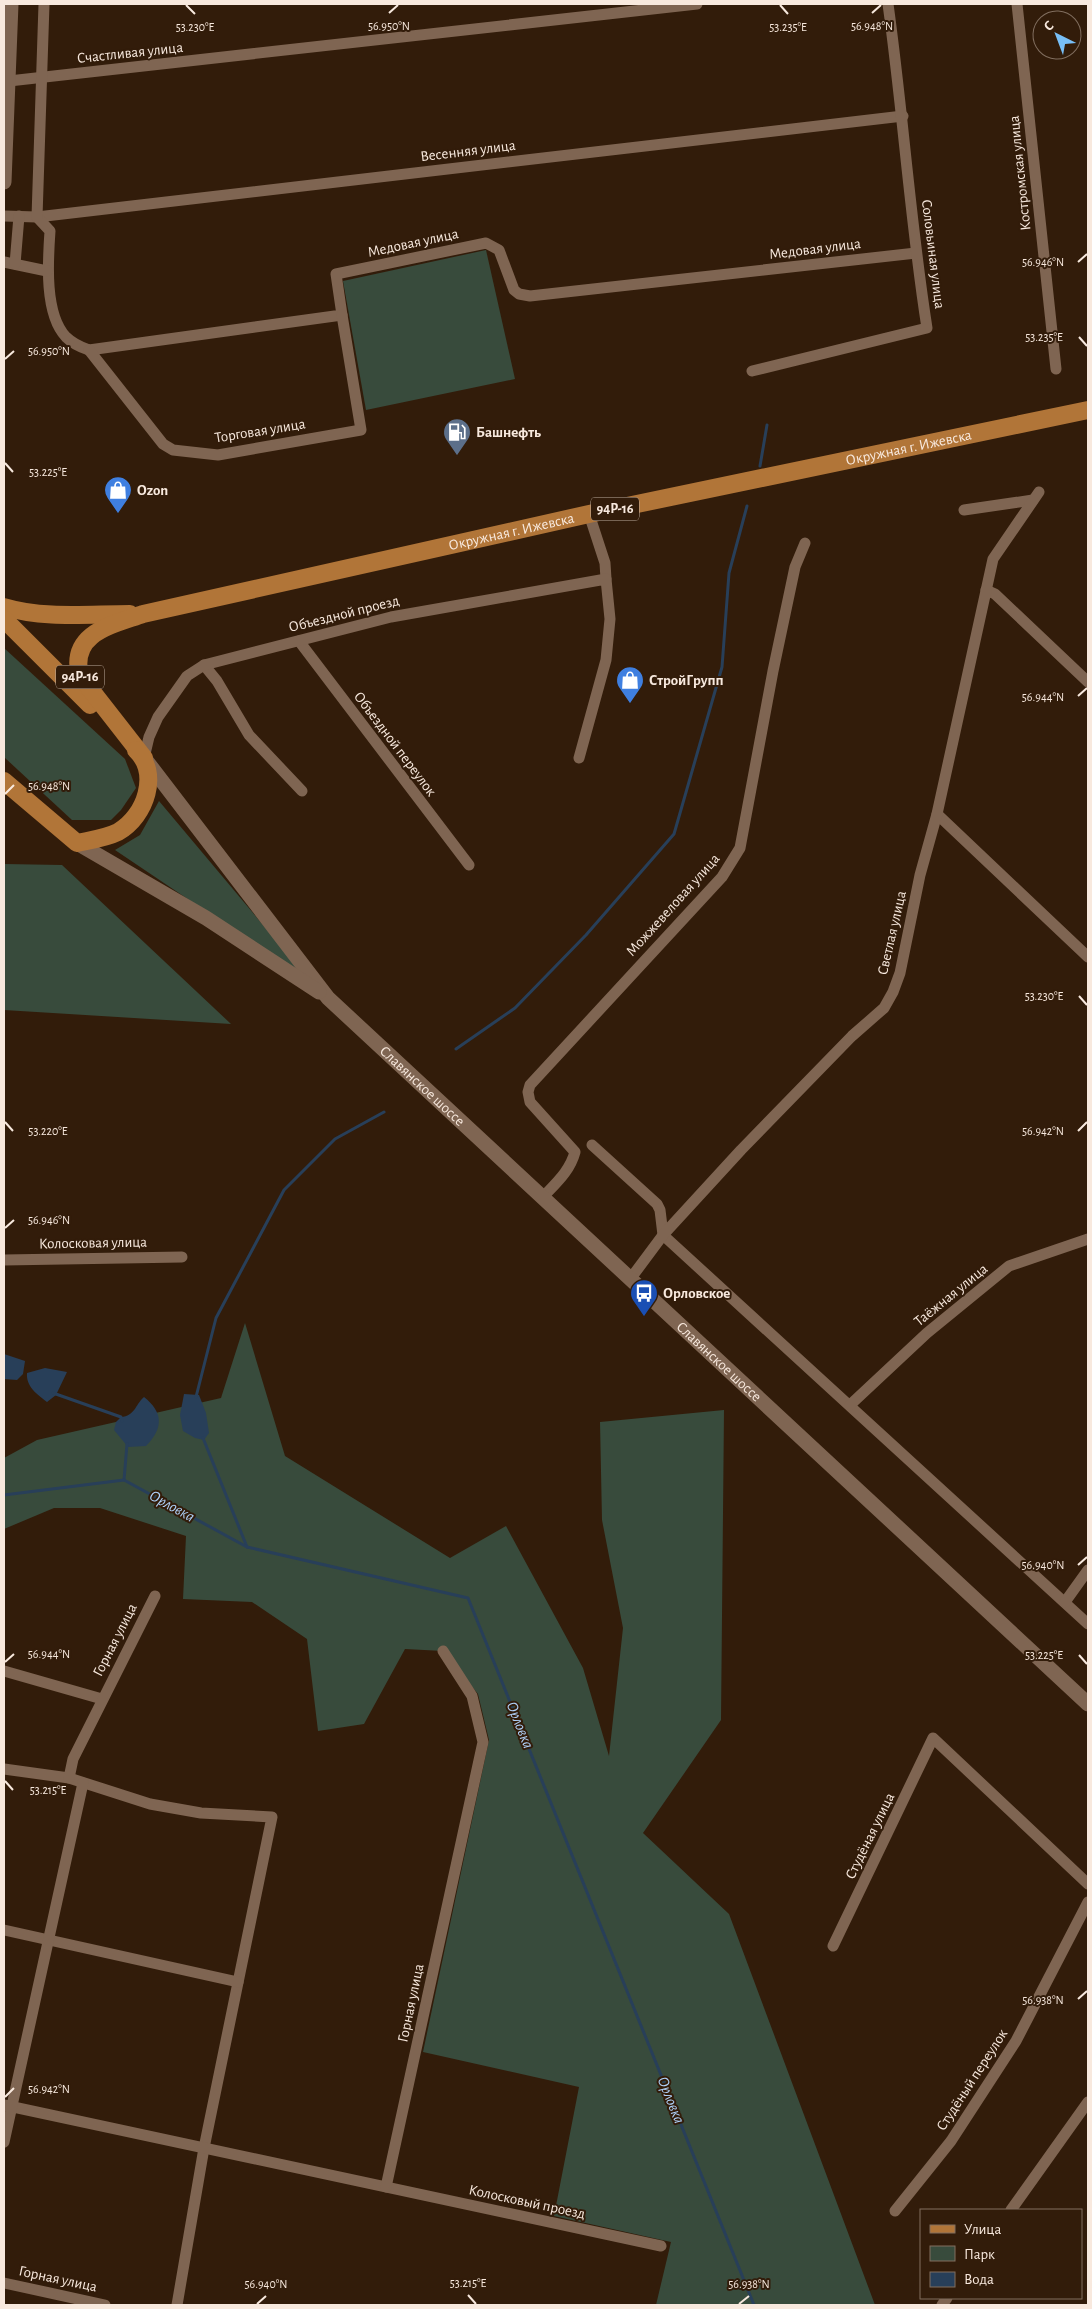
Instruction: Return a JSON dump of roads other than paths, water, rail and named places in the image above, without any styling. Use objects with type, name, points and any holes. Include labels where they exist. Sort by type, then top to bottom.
[{"type":"main road","points":[[4,182],[9,81],[10,4]]},
{"type":"main road","name":"Окружная г. Ижевска","points":[[144,758],[80,676],[76,663],[79,652],[93,634],[102,629],[143,614],[589,514],[1088,410]]},
{"type":"main road","name":"Окружная г. Ижевска","points":[[4,607],[22,613],[143,614]]},
{"type":"main road","name":"94Р-16","points":[[4,619],[144,758],[148,778],[146,797],[135,818],[117,832],[78,843]]},
{"type":"main road","name":"Славянское шоссе","points":[[144,758],[328,998]]},
{"type":"main road","points":[[4,781],[78,843]]},
{"type":"main road","name":"Славянское шоссе","points":[[78,843],[206,918],[328,998],[1088,1704]]},
{"type":"street","points":[[44,4],[37,217],[50,231],[47,271],[58,325],[64,336],[74,344],[89,350],[342,315]]},
{"type":"street","name":"Счастливая улица","points":[[9,81],[698,4]]},
{"type":"street","name":"Соловьиная улица","points":[[752,372],[927,328],[916,253],[903,116],[888,4]]},
{"type":"street","name":"Костромская улица","points":[[1017,4],[1056,370]]},
{"type":"street","name":"Весенняя улица","points":[[4,216],[37,217],[903,116]]},
{"type":"street","points":[[20,216],[10,263],[47,271]]},
{"type":"street","name":"Медовая улица","points":[[342,315],[336,274],[486,243],[499,250],[514,290],[519,294],[530,296],[916,253]]},
{"type":"street","name":"Торговая улица","points":[[89,350],[163,444],[173,450],[218,455],[362,430],[342,315]]},
{"type":"street","name":"Светлая улица","points":[[631,1278],[664,1236],[741,1150],[852,1036],[884,1008],[900,973],[920,875],[938,814],[992,559],[1036,496],[964,510]]},
{"type":"street","points":[[580,758],[606,660],[610,619],[605,563],[589,514]]},
{"type":"street","name":"Можжевеловая улица","points":[[544,1197],[564,1175],[572,1162],[575,1152],[530,1102],[528,1092],[530,1085],[722,877],[740,848],[793,576],[806,543]]},
{"type":"street","name":"Объездной проезд","points":[[144,758],[149,738],[158,717],[186,676],[204,664],[391,616],[606,579]]},
{"type":"street","points":[[986,590],[995,594],[1088,682]]},
{"type":"street","name":"Объездной переулок","points":[[299,641],[469,865]]},
{"type":"street","points":[[204,664],[249,735],[302,791]]},
{"type":"street","points":[[938,814],[1088,957]]},
{"type":"street","points":[[592,1145],[656,1204],[660,1210],[664,1236],[1088,1624]]},
{"type":"street","name":"Таёжная улица","points":[[850,1405],[927,1333],[1009,1266],[1088,1239]]},
{"type":"street","name":"Колосковая улица","points":[[4,1260],[182,1257]]},
{"type":"street","points":[[1065,1602],[1088,1570]]},
{"type":"street","name":"Горная улица","points":[[69,1778],[73,1759],[102,1698],[155,1596]]},
{"type":"street","name":"Горная улица","points":[[386,2187],[484,1742],[472,1696],[443,1651]]},
{"type":"street","name":"Горная улица","points":[[4,1671],[102,1698]]},
{"type":"street","name":"Студёная улица","points":[[833,1946],[933,1738],[1088,1884]]},
{"type":"street","points":[[4,1770],[69,1778],[150,1804],[192,1812],[272,1817],[204,2148],[177,2305]]},
{"type":"street","points":[[4,2142],[8,2106],[48,1940],[82,1783]]},
{"type":"street","name":"Студёный переулок","points":[[895,2212],[951,2141],[1016,2041],[1088,1902]]},
{"type":"street","points":[[4,1930],[238,1982]]},
{"type":"street","points":[[1012,2209],[1088,2102]]},
{"type":"street","points":[[8,2106],[386,2187]]},
{"type":"street","name":"Колосковый проезд","points":[[386,2187],[661,2246]]},
{"type":"street","name":"Горная улица","points":[[4,2283],[105,2305]]},
{"type":"water","points":[[4,1354],[25,1361],[23,1374],[17,1380],[4,1379]]},
{"type":"water","points":[[45,1368],[67,1372],[56,1395],[47,1402],[33,1390],[27,1378],[27,1373]]},
{"type":"water","points":[[184,1394],[199,1395],[206,1413],[209,1433],[204,1440],[195,1438],[183,1431],[180,1415]]},
{"type":"water","points":[[144,1397],[158,1414],[158,1427],[156,1433],[146,1446],[128,1447],[114,1430],[116,1422],[121,1417],[129,1415]]},
{"type":"waterway","points":[[760,466],[767,425]]},
{"type":"waterway","points":[[456,1049],[515,1008],[586,935],[674,834],[722,667],[729,573],[747,506]]},
{"type":"waterway","points":[[196,1397],[216,1318],[284,1190],[335,1139],[384,1112]]},
{"type":"waterway","points":[[53,1393],[121,1417],[122,1421]]},
{"type":"waterway","points":[[203,1438],[247,1547]]},
{"type":"waterway","points":[[124,1480],[127,1444]]},
{"type":"waterway","name":"Орловка","points":[[4,1495],[124,1480],[247,1547],[468,1598],[754,2305]]},
{"type":"place","name":"Башнефть","points":[[457,456]]},
{"type":"place","name":"Ozon","points":[[118,514]]},
{"type":"place","name":"СтройГрупп","points":[[630,704]]},
{"type":"place","name":"Орловское","points":[[644,1317]]}]
